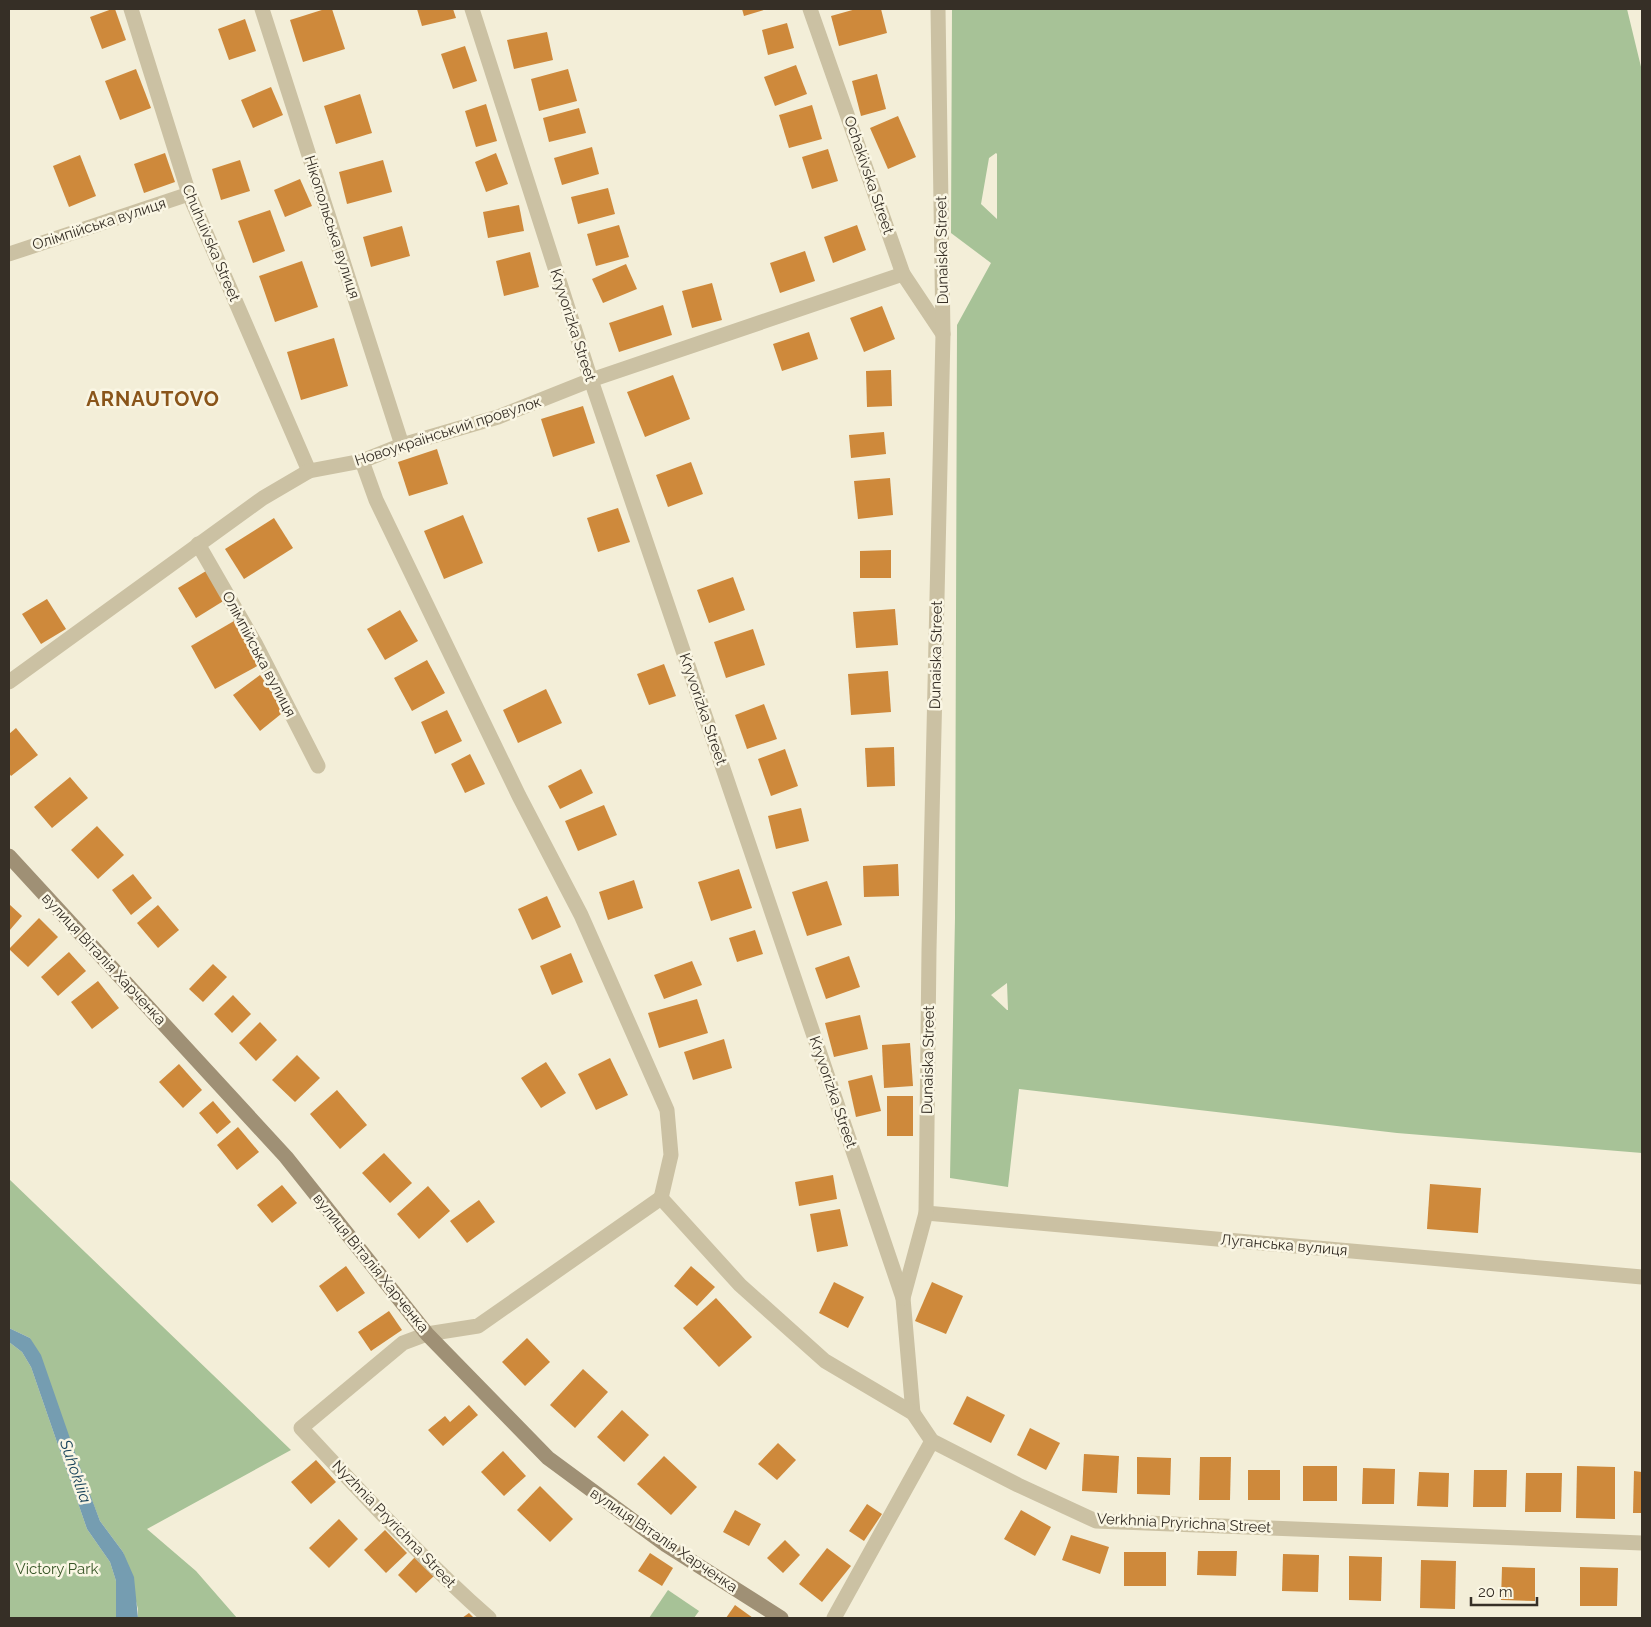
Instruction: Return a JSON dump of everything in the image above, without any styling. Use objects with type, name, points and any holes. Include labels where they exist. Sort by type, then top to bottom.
[{"type":"street","name":"Chuhuivska Street","points":[[131,9],[189,194],[308,471]]},
{"type":"street","name":"Нікопольська вулиця","points":[[262,9],[402,444]]},
{"type":"street","name":"Kryvorizka Street","points":[[472,9],[591,380],[903,1298],[913,1413]]},
{"type":"street","name":"Ochakivska Street","points":[[810,9],[903,274],[943,334]]},
{"type":"street","name":"Dunaiska Street","points":[[903,1298],[926,1213],[929,930],[943,334],[938,9]]},
{"type":"street","name":"Олімпійська вулиця","points":[[9,254],[189,194]]},
{"type":"street","name":"Новоукраїнський провулок","points":[[9,682],[263,498],[308,471],[362,461],[402,444],[498,417],[591,380],[903,274]]},
{"type":"street","points":[[362,461],[376,500],[519,796],[581,915],[667,1110],[671,1155],[661,1198],[478,1326],[427,1334]]},
{"type":"street","name":"Олімпійська вулиця","points":[[198,544],[255,643],[318,766]]},
{"type":"street","name":"вулиця Віталія Харченка","points":[[9,856],[286,1157],[427,1334],[548,1458],[666,1544],[781,1618]]},
{"type":"street","name":"Verkhnia Pryrichna Street","points":[[661,1198],[740,1285],[825,1361],[913,1413],[932,1441],[1018,1485],[1096,1521],[1642,1543]]},
{"type":"street","name":"Луганська вулиця","points":[[926,1213],[1642,1277]]},
{"type":"street","name":"Nyzhnia Pryrichna Street","points":[[427,1334],[403,1343],[301,1428],[464,1596],[489,1618]]},
{"type":"street","points":[[834,1618],[932,1441]]},
{"type":"green space","points":[[952,9],[1627,9],[1642,71],[1642,1153],[1397,1133],[1019,1089],[1008,1187],[950,1178],[955,918],[957,325],[991,263],[951,233]],"holes":[[[997,154],[997,219],[981,204],[989,158]],[[1007,983],[1008,1010],[991,995]]]},
{"type":"green space","points":[[9,1179],[291,1450],[147,1529],[196,1571],[237,1618],[138,1618],[138,1609],[123,1552],[100,1521],[30,1338],[9,1328]]},
{"type":"green space","name":"Victory Park","points":[[9,1342],[22,1352],[31,1367],[87,1529],[110,1562],[116,1581],[116,1618],[9,1618]]},
{"type":"green space","points":[[668,1590],[699,1611],[694,1618],[649,1618]]},
{"type":"water","name":"Suhokliia","points":[[9,1328],[30,1338],[41,1355],[100,1521],[123,1552],[134,1577],[138,1618],[116,1618],[116,1581],[110,1562],[87,1529],[31,1367],[22,1352],[9,1342]]},
{"type":"building","points":[[115,9],[126,40],[102,49],[90,17]]},
{"type":"building","points":[[325,9],[332,9],[345,49],[303,62],[290,20]]},
{"type":"building","points":[[417,9],[453,9],[456,18],[422,26]]},
{"type":"building","points":[[742,9],[767,9],[744,16]]},
{"type":"building","points":[[856,9],[881,9],[887,33],[839,46],[831,16]]},
{"type":"building","points":[[245,19],[256,51],[229,60],[218,29]]},
{"type":"building","points":[[787,23],[794,48],[768,55],[762,30]]},
{"type":"building","points":[[547,32],[553,60],[514,69],[507,40]]},
{"type":"building","points":[[465,46],[477,81],[453,89],[441,54]]},
{"type":"building","points":[[796,65],[807,94],[775,106],[764,77]]},
{"type":"building","points":[[136,69],[151,108],[120,120],[105,81]]},
{"type":"building","points":[[568,69],[577,101],[539,111],[531,79]]},
{"type":"building","points":[[877,74],[886,109],[861,116],[852,81]]},
{"type":"building","points":[[271,87],[283,115],[253,128],[241,100]]},
{"type":"building","points":[[360,94],[372,133],[336,144],[324,106]]},
{"type":"building","points":[[486,104],[497,141],[476,147],[465,111]]},
{"type":"building","points":[[812,105],[822,139],[789,148],[779,115]]},
{"type":"building","points":[[579,108],[586,133],[549,142],[543,118]]},
{"type":"building","points":[[898,116],[916,157],[888,169],[870,128]]},
{"type":"building","points":[[592,147],[599,174],[562,185],[554,158]]},
{"type":"building","points":[[828,149],[838,181],[812,189],[802,157]]},
{"type":"building","points":[[165,153],[175,182],[144,193],[134,164]]},
{"type":"building","points":[[496,153],[508,184],[486,192],[475,162]]},
{"type":"building","points":[[80,155],[96,196],[69,207],[53,166]]},
{"type":"building","points":[[240,160],[250,191],[221,200],[212,169]]},
{"type":"building","points":[[383,160],[392,192],[347,204],[339,172]]},
{"type":"building","points":[[300,179],[312,206],[285,217],[274,190]]},
{"type":"building","points":[[608,188],[615,214],[578,224],[571,197]]},
{"type":"building","points":[[519,205],[524,231],[488,238],[483,212]]},
{"type":"building","points":[[270,210],[285,251],[253,263],[238,221]]},
{"type":"building","points":[[619,225],[629,257],[596,266],[587,234]]},
{"type":"building","points":[[857,225],[866,250],[833,263],[824,237]]},
{"type":"building","points":[[402,226],[410,256],[371,267],[363,237]]},
{"type":"building","points":[[805,251],[815,281],[780,293],[770,263]]},
{"type":"building","points":[[530,252],[539,287],[504,296],[496,261]]},
{"type":"building","points":[[302,261],[318,307],[275,322],[259,276]]},
{"type":"building","points":[[626,264],[637,289],[603,303],[592,279]]},
{"type":"building","points":[[712,283],[722,320],[692,328],[682,291]]},
{"type":"building","points":[[663,305],[672,335],[619,352],[609,323]]},
{"type":"building","points":[[882,306],[895,339],[864,352],[850,318]]},
{"type":"building","points":[[809,332],[818,359],[782,371],[773,344]]},
{"type":"building","points":[[334,338],[348,386],[301,400],[287,352]]},
{"type":"building","points":[[891,370],[892,406],[867,407],[866,371]]},
{"type":"building","points":[[673,375],[690,419],[645,437],[627,392]]},
{"type":"building","points":[[583,406],[595,443],[553,457],[541,419]]},
{"type":"building","points":[[884,432],[886,454],[851,458],[849,435]]},
{"type":"building","points":[[437,449],[448,484],[409,496],[398,462]]},
{"type":"building","points":[[691,462],[703,494],[668,507],[656,475]]},
{"type":"building","points":[[890,478],[893,515],[858,519],[854,481]]},
{"type":"building","points":[[618,508],[630,542],[598,552],[587,518]]},
{"type":"building","points":[[463,515],[483,563],[444,579],[424,531]]},
{"type":"building","points":[[274,518],[293,548],[244,579],[225,549]]},
{"type":"building","points":[[891,550],[891,578],[860,578],[860,551]]},
{"type":"building","points":[[206,571],[225,600],[196,618],[178,588]]},
{"type":"building","points":[[733,577],[745,610],[709,623],[697,590]]},
{"type":"building","points":[[47,599],[66,629],[41,644],[22,614]]},
{"type":"building","points":[[895,609],[898,645],[856,648],[853,612]]},
{"type":"building","points":[[400,610],[418,641],[385,660],[367,629]]},
{"type":"building","points":[[234,621],[259,665],[215,689],[191,646]]},
{"type":"building","points":[[753,629],[765,665],[726,678],[714,642]]},
{"type":"building","points":[[427,660],[445,693],[412,711],[394,678]]},
{"type":"building","points":[[664,664],[676,696],[649,705],[637,674]]},
{"type":"building","points":[[888,671],[891,712],[851,715],[848,674]]},
{"type":"building","points":[[260,675],[286,710],[260,731],[233,695]]},
{"type":"building","points":[[546,689],[562,723],[518,743],[503,710]]},
{"type":"building","points":[[764,704],[777,739],[747,749],[735,715]]},
{"type":"building","points":[[447,710],[462,741],[435,754],[421,722]]},
{"type":"building","points":[[16,728],[38,755],[11,776],[9,773],[9,734]]},
{"type":"building","points":[[894,747],[895,786],[867,787],[865,748]]},
{"type":"building","points":[[785,749],[798,786],[771,796],[758,759]]},
{"type":"building","points":[[470,754],[485,784],[465,793],[451,764]]},
{"type":"building","points":[[581,769],[593,793],[560,809],[548,786]]},
{"type":"building","points":[[70,777],[88,798],[52,828],[34,807]]},
{"type":"building","points":[[604,805],[617,835],[578,851],[565,821]]},
{"type":"building","points":[[801,808],[809,841],[776,849],[768,816]]},
{"type":"building","points":[[97,826],[124,855],[98,879],[71,850]]},
{"type":"building","points":[[898,864],[899,896],[864,897],[863,866]]},
{"type":"building","points":[[739,869],[752,908],[711,921],[698,882]]},
{"type":"building","points":[[133,874],[152,898],[131,915],[112,890]]},
{"type":"building","points":[[634,880],[643,908],[608,920],[599,892]]},
{"type":"building","points":[[827,881],[842,925],[807,936],[792,892]]},
{"type":"building","points":[[547,896],[561,927],[532,940],[518,909]]},
{"type":"building","points":[[9,904],[22,916],[9,931]]},
{"type":"building","points":[[158,905],[179,930],[158,948],[137,923]]},
{"type":"building","points":[[39,918],[58,937],[28,967],[9,949]]},
{"type":"building","points":[[755,930],[763,954],[737,962],[729,938]]},
{"type":"building","points":[[69,952],[86,971],[58,996],[41,977]]},
{"type":"building","points":[[571,953],[583,982],[552,995],[540,966]]},
{"type":"building","points":[[849,956],[860,987],[826,999],[815,968]]},
{"type":"building","points":[[692,961],[702,985],[664,999],[654,975]]},
{"type":"building","points":[[213,964],[227,977],[203,1002],[189,989]]},
{"type":"building","points":[[98,981],[119,1008],[92,1029],[71,1002]]},
{"type":"building","points":[[233,995],[251,1014],[232,1033],[214,1014]]},
{"type":"building","points":[[697,999],[708,1033],[659,1048],[648,1013]]},
{"type":"building","points":[[860,1015],[868,1049],[834,1057],[825,1023]]},
{"type":"building","points":[[260,1022],[277,1040],[256,1061],[239,1043]]},
{"type":"building","points":[[724,1039],[732,1068],[693,1080],[684,1052]]},
{"type":"building","points":[[910,1043],[913,1086],[884,1088],[882,1045]]},
{"type":"building","points":[[297,1055],[320,1078],[295,1102],[272,1080]]},
{"type":"building","points":[[610,1058],[628,1095],[596,1110],[578,1074]]},
{"type":"building","points":[[546,1062],[566,1093],[541,1108],[521,1078]]},
{"type":"building","points":[[179,1064],[202,1090],[183,1108],[159,1082]]},
{"type":"building","points":[[872,1075],[881,1111],[856,1117],[848,1081]]},
{"type":"building","points":[[337,1090],[367,1125],[340,1149],[310,1114]]},
{"type":"building","points":[[887,1096],[913,1096],[913,1136],[887,1136]]},
{"type":"building","points":[[213,1101],[231,1122],[217,1134],[199,1113]]},
{"type":"building","points":[[238,1127],[259,1152],[237,1170],[217,1145]]},
{"type":"building","points":[[384,1153],[412,1183],[390,1203],[362,1173]]},
{"type":"building","points":[[833,1175],[837,1199],[799,1206],[795,1182]]},
{"type":"building","points":[[1430,1184],[1481,1188],[1478,1233],[1427,1229]]},
{"type":"building","points":[[282,1185],[297,1203],[272,1223],[257,1205]]},
{"type":"building","points":[[428,1186],[450,1211],[419,1239],[397,1214]]},
{"type":"building","points":[[479,1200],[495,1222],[467,1243],[450,1221]]},
{"type":"building","points":[[840,1209],[848,1246],[817,1252],[810,1214]]},
{"type":"building","points":[[346,1266],[365,1293],[337,1312],[319,1286]]},
{"type":"building","points":[[691,1266],[715,1287],[697,1306],[674,1286]]},
{"type":"building","points":[[834,1282],[864,1297],[848,1328],[819,1313]]},
{"type":"building","points":[[932,1282],[963,1296],[946,1334],[915,1321]]},
{"type":"building","points":[[716,1298],[752,1337],[719,1367],[683,1328]]},
{"type":"building","points":[[389,1311],[402,1330],[371,1351],[358,1332]]},
{"type":"building","points":[[527,1338],[550,1362],[525,1386],[502,1362]]},
{"type":"building","points":[[583,1369],[608,1392],[575,1428],[550,1405]]},
{"type":"building","points":[[967,1396],[1005,1415],[991,1443],[953,1424]]},
{"type":"building","points":[[469,1405],[478,1415],[443,1446],[428,1430],[445,1416],[450,1422]]},
{"type":"building","points":[[622,1410],[649,1435],[624,1462],[597,1437]]},
{"type":"building","points":[[1030,1428],[1060,1443],[1046,1470],[1017,1455]]},
{"type":"building","points":[[778,1443],[796,1460],[777,1480],[758,1464]]},
{"type":"building","points":[[503,1451],[526,1476],[504,1496],[481,1472]]},
{"type":"building","points":[[1084,1454],[1119,1456],[1117,1493],[1082,1491]]},
{"type":"building","points":[[664,1456],[697,1487],[671,1515],[637,1484]]},
{"type":"building","points":[[1137,1457],[1171,1458],[1170,1495],[1137,1494]]},
{"type":"building","points":[[1200,1457],[1231,1457],[1230,1500],[1199,1500]]},
{"type":"building","points":[[316,1460],[336,1482],[311,1504],[291,1482]]},
{"type":"building","points":[[1303,1466],[1337,1466],[1337,1501],[1303,1501]]},
{"type":"building","points":[[1577,1466],[1615,1467],[1615,1519],[1576,1518]]},
{"type":"building","points":[[1363,1468],[1395,1469],[1394,1504],[1362,1504]]},
{"type":"building","points":[[1248,1470],[1280,1470],[1280,1500],[1248,1500]]},
{"type":"building","points":[[1474,1470],[1507,1470],[1506,1507],[1473,1507]]},
{"type":"building","points":[[1634,1471],[1642,1472],[1642,1513],[1633,1513]]},
{"type":"building","points":[[1419,1472],[1449,1473],[1448,1507],[1417,1506]]},
{"type":"building","points":[[1526,1473],[1562,1473],[1561,1512],[1525,1512]]},
{"type":"building","points":[[540,1486],[573,1519],[550,1542],[517,1510]]},
{"type":"building","points":[[867,1504],[882,1514],[864,1541],[849,1531]]},
{"type":"building","points":[[735,1510],[761,1524],[749,1546],[723,1532]]},
{"type":"building","points":[[1021,1510],[1051,1527],[1035,1556],[1004,1539]]},
{"type":"building","points":[[339,1519],[358,1539],[329,1568],[309,1548]]},
{"type":"building","points":[[385,1530],[407,1553],[386,1573],[364,1550]]},
{"type":"building","points":[[1071,1535],[1109,1547],[1100,1574],[1062,1560]]},
{"type":"building","points":[[785,1540],[800,1555],[783,1573],[767,1558]]},
{"type":"building","points":[[827,1548],[851,1566],[822,1602],[799,1584]]},
{"type":"building","points":[[1198,1551],[1237,1551],[1236,1576],[1197,1575]]},
{"type":"building","points":[[1124,1552],[1166,1552],[1166,1586],[1124,1586]]},
{"type":"building","points":[[650,1553],[673,1568],[662,1586],[638,1571]]},
{"type":"building","points":[[1283,1554],[1319,1555],[1318,1592],[1282,1591]]},
{"type":"building","points":[[1349,1556],[1382,1557],[1381,1601],[1349,1600]]},
{"type":"building","points":[[415,1557],[434,1576],[416,1593],[398,1575]]},
{"type":"building","points":[[1421,1560],[1456,1561],[1455,1609],[1420,1608]]},
{"type":"building","points":[[1502,1567],[1535,1568],[1535,1601],[1501,1600]]},
{"type":"building","points":[[1580,1567],[1618,1568],[1617,1606],[1580,1606]]},
{"type":"building","points":[[735,1605],[753,1618],[726,1618]]},
{"type":"building","points":[[469,1613],[474,1618],[462,1618]]},
{"type":"district","name":"ARNAUTOVO","points":[[153,399]]}]
